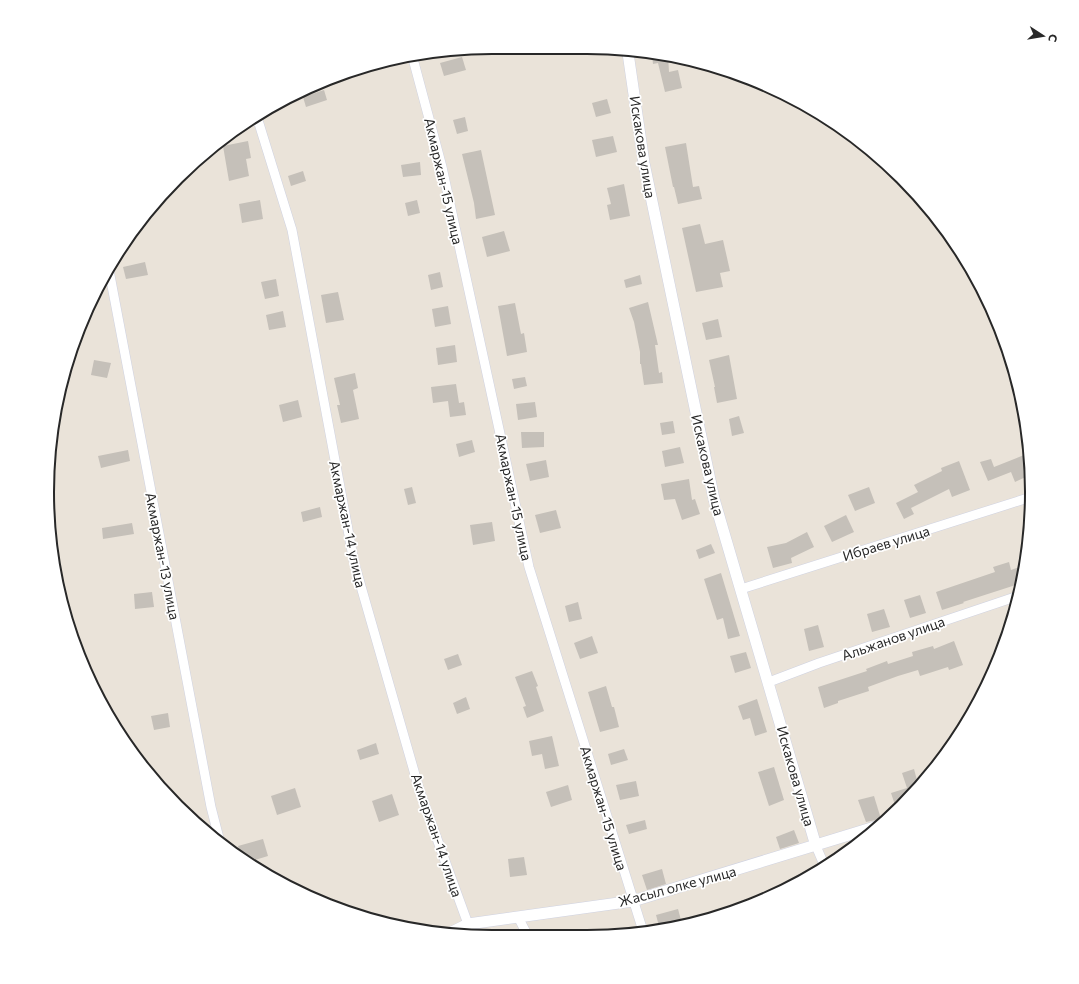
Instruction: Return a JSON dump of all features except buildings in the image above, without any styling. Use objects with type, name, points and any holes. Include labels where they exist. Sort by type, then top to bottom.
[{"type":"street","name":"Искакова улица","points":[[628,56],[644,163],[710,483],[816,846],[822,861]]},
{"type":"street","name":"Акмаржан-15 улица","points":[[414,61],[442,167],[529,567],[641,926]]},
{"type":"street","name":"Акмаржан-14 улица","points":[[259,122],[292,230],[354,562],[420,792],[468,924]]},
{"type":"street","name":"Акмаржан-13 улица","points":[[110,278],[211,807],[218,833]]},
{"type":"street","name":"Ибраев улица","points":[[741,589],[1025,499]]},
{"type":"street","name":"Альжанов улица","points":[[769,682],[819,663],[1012,598]]},
{"type":"street","name":"Жасыл олке улица","points":[[459,929],[468,924],[633,901],[865,830]]},
{"type":"street","points":[[518,917],[525,930]]}]
